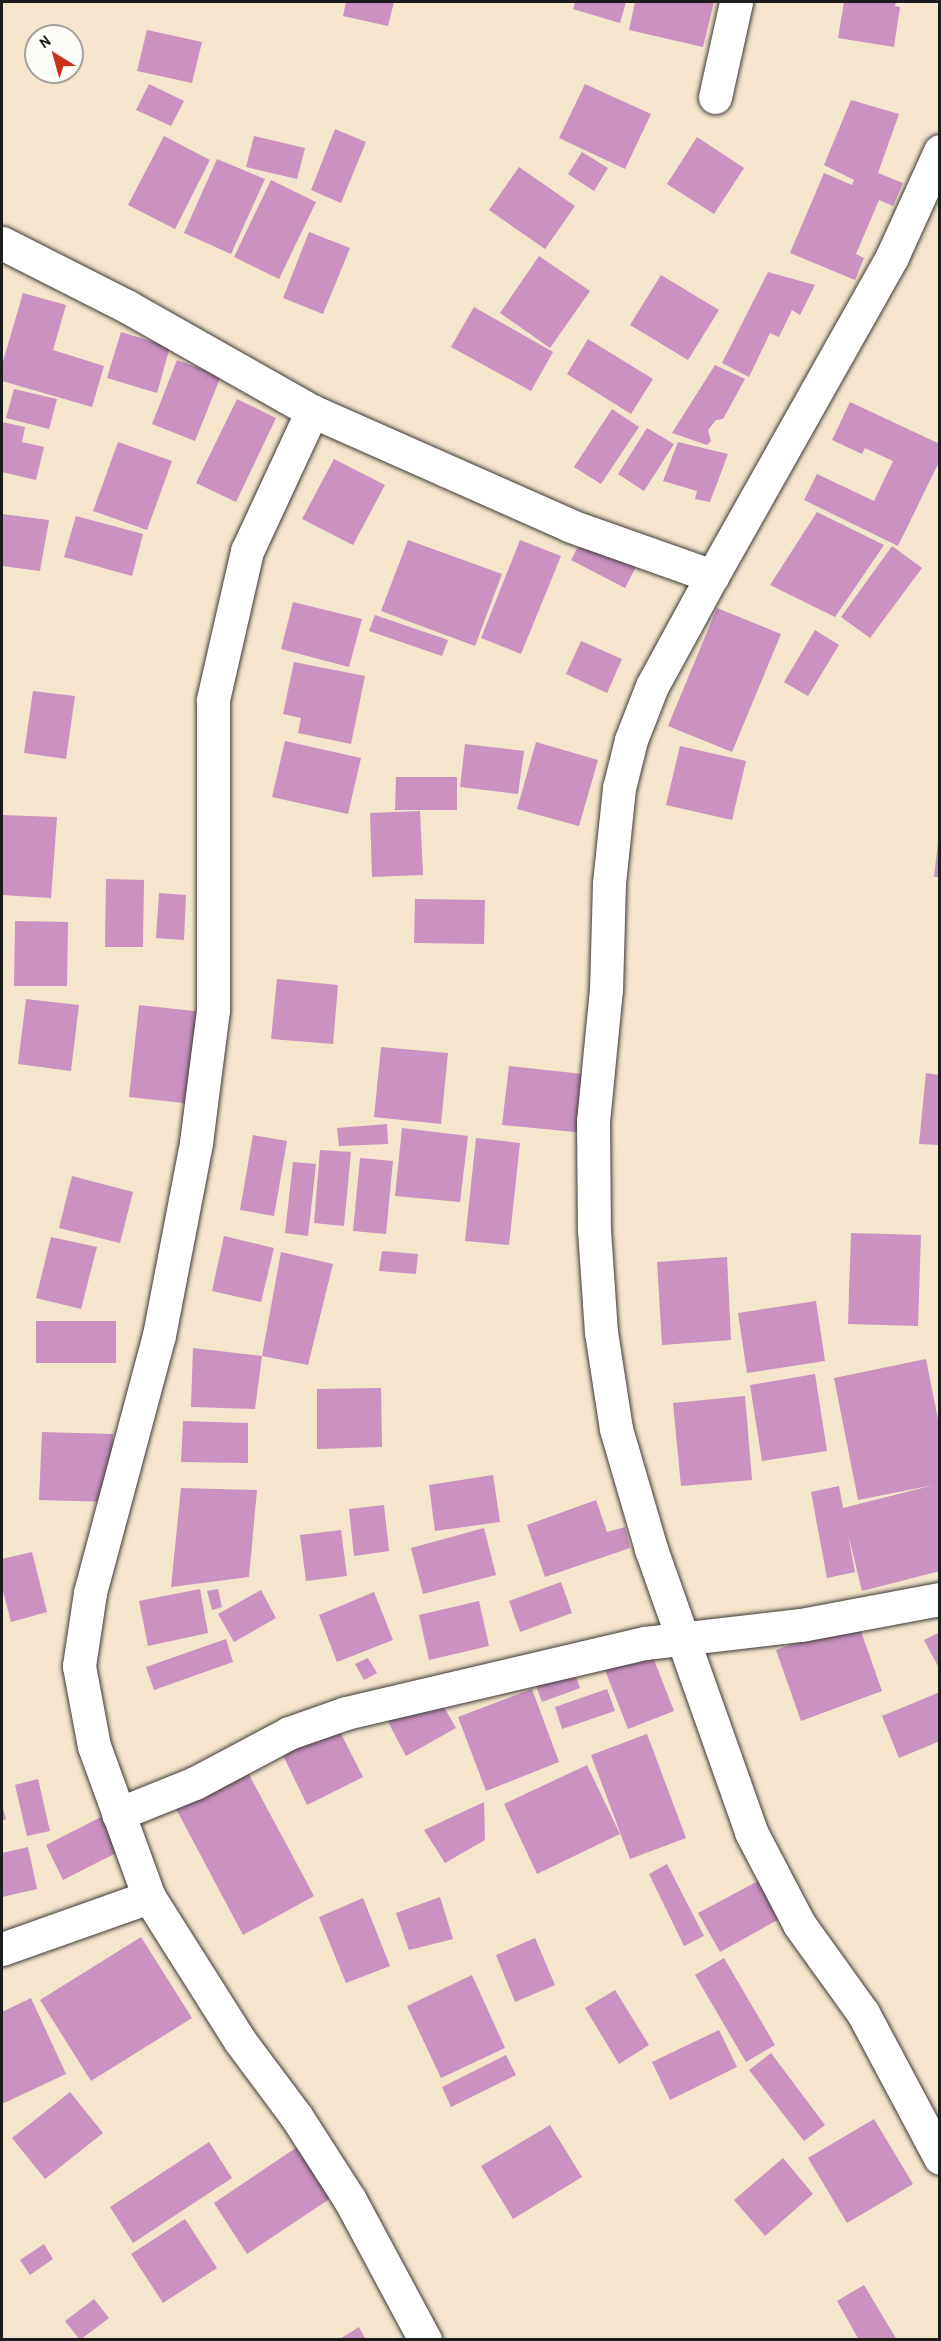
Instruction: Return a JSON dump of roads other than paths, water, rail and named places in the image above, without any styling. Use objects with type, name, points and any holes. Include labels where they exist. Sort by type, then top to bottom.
[{"type":"street","points":[[715,97],[736,2]]},
{"type":"street","points":[[939,151],[892,257],[652,686],[631,740],[619,788],[593,1121],[594,1230],[601,1332],[616,1429],[682,1637],[752,1832],[800,1924],[862,2013],[939,2158]]},
{"type":"street","points":[[2,243],[128,307],[312,411],[571,526],[712,576]]},
{"type":"street","points":[[312,411],[247,551],[213,700],[213,1010],[196,1143],[159,1335],[90,1593],[79,1666],[94,1746],[149,1897],[240,2042],[296,2116],[350,2200],[425,2340]]},
{"type":"street","points":[[118,1814],[195,1783],[289,1733],[346,1713],[573,1658],[682,1637],[801,1625],[939,1599]]},
{"type":"street","points":[[2,1949],[149,1897]]}]
